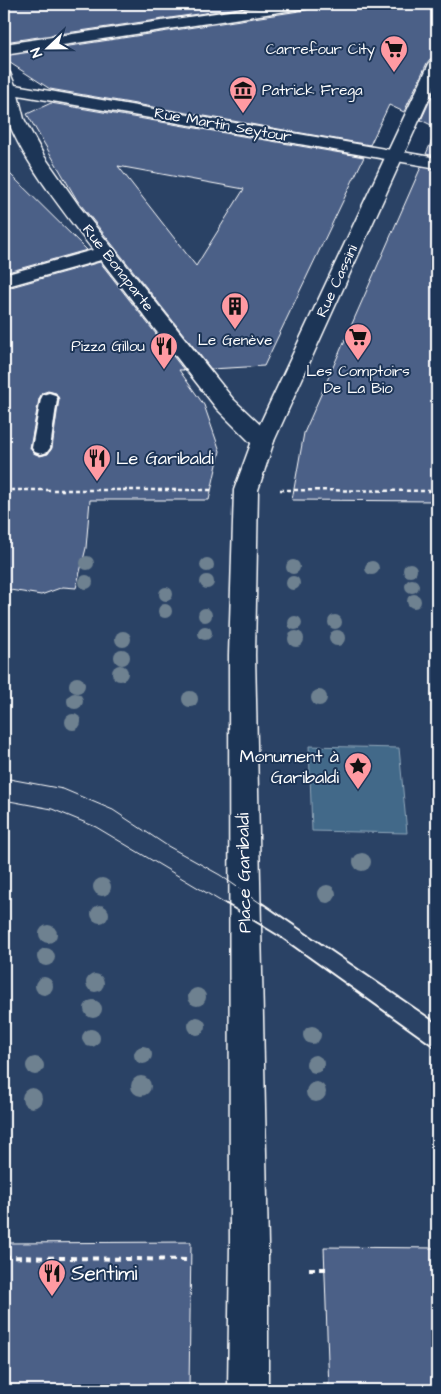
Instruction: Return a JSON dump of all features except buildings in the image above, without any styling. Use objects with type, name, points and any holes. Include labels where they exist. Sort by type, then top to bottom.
[{"type":"street","points":[[4,49],[306,4]]},
{"type":"street","name":"Rue Cassini","points":[[246,501],[246,490],[262,441],[437,64]]},
{"type":"street","name":"Rue Martin Seytour","points":[[6,82],[437,163]]},
{"type":"street","name":"Rue Bonaparte","points":[[6,82],[16,119],[34,156],[72,210],[225,404],[262,441]]},
{"type":"street","points":[[4,281],[106,252]]},
{"type":"street","name":"Place Garibaldi","points":[[246,501],[242,656],[249,1245],[248,1390]]},
{"type":"lane","points":[[41,448],[49,399]]},
{"type":"path","points":[[4,490],[212,490]]},
{"type":"path","points":[[294,490],[437,491]]},
{"type":"path","points":[[4,1257],[191,1260]]},
{"type":"path","points":[[309,1268],[326,1269]]},
{"type":"shaded area","points":[[4,76],[9,89],[372,150],[437,163],[437,1390],[4,1390],[4,290],[38,280],[4,252]]},
{"type":"shaded area","points":[[309,746],[399,748],[407,833],[312,831]]},
{"type":"tram line","points":[[4,778],[63,789],[113,810],[166,845],[220,875],[263,905]]},
{"type":"tram line","points":[[4,800],[52,809],[96,827],[227,905]]},
{"type":"tram line","points":[[225,903],[279,936],[437,1049]]},
{"type":"tram line","points":[[262,903],[437,1023]]},
{"type":"place","name":"Carrefour City","points":[[394,73]]},
{"type":"place","name":"Patrick Frega","points":[[243,114]]},
{"type":"place","name":"Le Genève","points":[[235,330]]},
{"type":"place","name":"Les Comptoirs De La Bio","points":[[358,361]]},
{"type":"place","name":"Pizza Gillou","points":[[164,370]]},
{"type":"place","name":"Le Garibaldi","points":[[97,482]]},
{"type":"place","name":"Monument à Garibaldi","points":[[358,790]]},
{"type":"place","name":"Sentimi","points":[[52,1297]]}]
